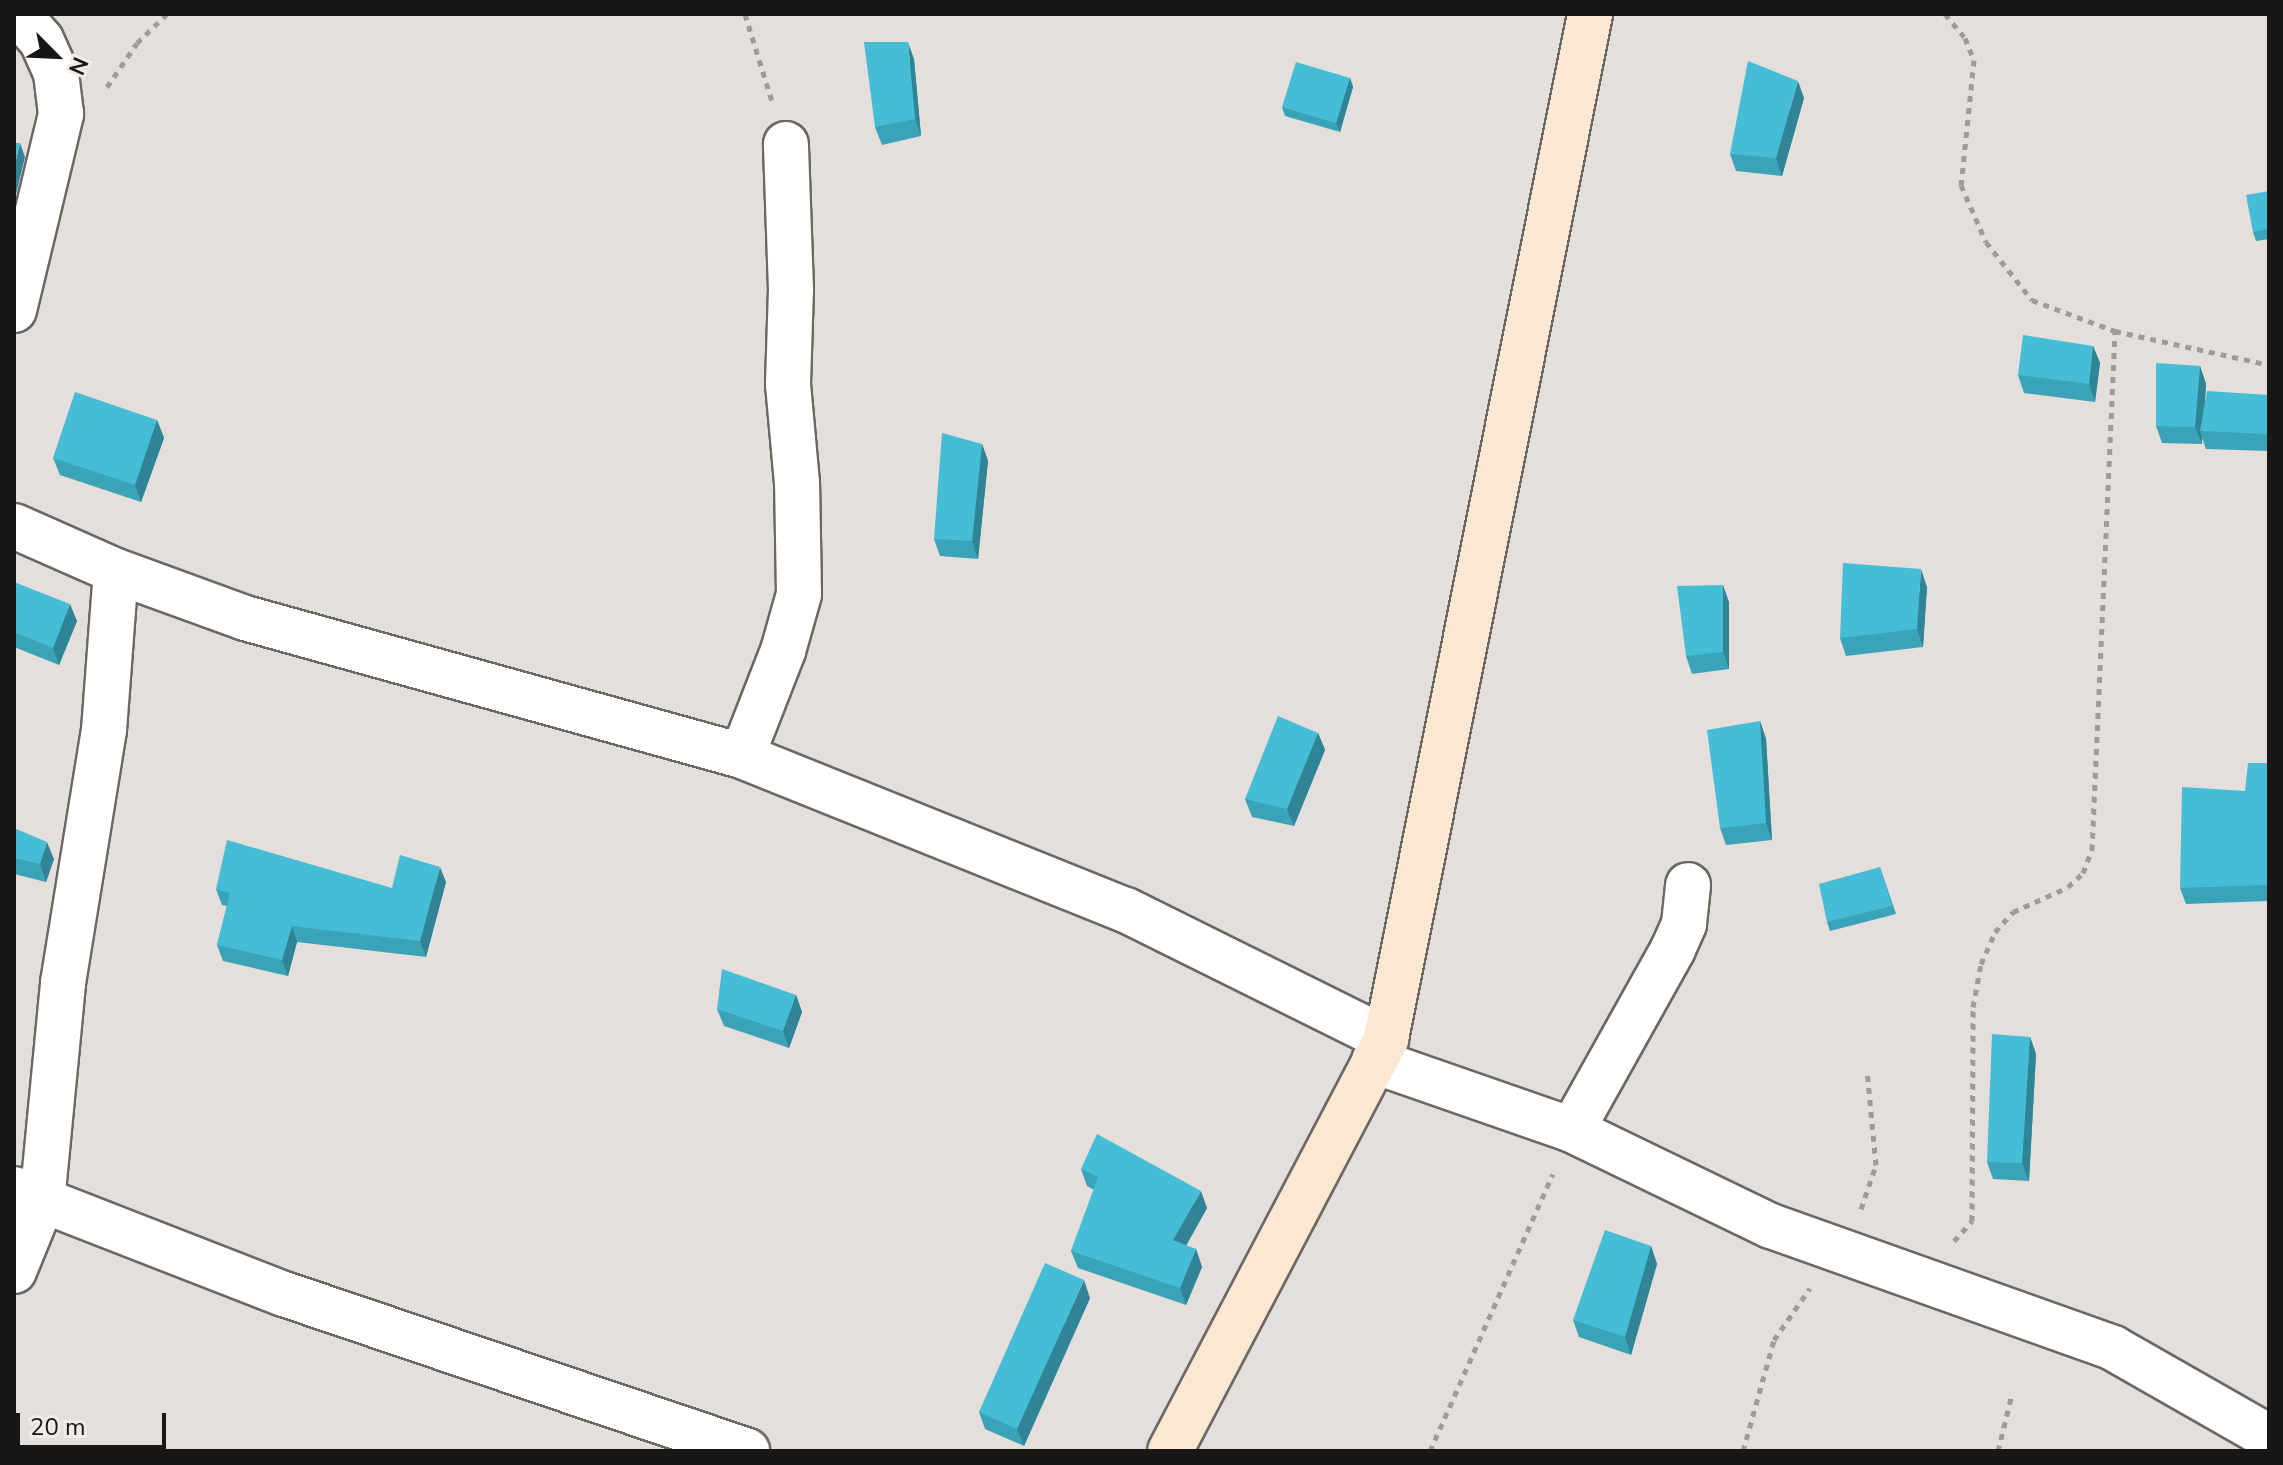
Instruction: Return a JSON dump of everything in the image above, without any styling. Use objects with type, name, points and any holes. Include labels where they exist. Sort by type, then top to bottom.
[{"type":"street","points":[[14,310],[61,114],[56,73],[41,40],[18,14]]},
{"type":"street","points":[[1170,1451],[1380,1050],[1590,14]]},
{"type":"street","points":[[742,756],[783,651],[799,594],[797,483],[788,384],[791,290],[786,144]]},
{"type":"street","points":[[14,526],[116,571],[245,618],[742,756],[1126,910],[1380,1050],[1572,1130],[1771,1226],[2113,1348],[2269,1437]]},
{"type":"street","points":[[14,1271],[104,730],[116,571]]},
{"type":"street","points":[[1572,1130],[1673,949],[1684,924],[1688,885]]},
{"type":"street","points":[[28,1196],[284,1294],[747,1451]]},
{"type":"path","points":[[745,14],[786,144]]},
{"type":"path","points":[[1945,14],[1965,38],[1974,60],[1961,185],[1986,242],[2032,300],[2115,331],[2269,365]]},
{"type":"path","points":[[1906,1272],[1964,1235],[1972,1221],[1973,1007],[1990,943],[2013,912],[2068,887],[2089,861],[2115,331]]},
{"type":"path","points":[[1743,1451],[1778,1330],[1840,1251],[1876,1165],[1867,1069]]},
{"type":"path","points":[[1430,1451],[1572,1130]]},
{"type":"path","points":[[1998,1451],[2011,1398]]},
{"type":"building","points":[[864,42],[908,42],[915,119],[875,127]]},
{"type":"building","points":[[1748,61],[1798,81],[1776,158],[1730,154]]},
{"type":"building","points":[[1296,62],[1350,78],[1336,123],[1282,107]]},
{"type":"building","points":[[14,143],[20,143],[14,168]]},
{"type":"building","points":[[2269,191],[2269,229],[2253,232],[2246,195]]},
{"type":"building","points":[[2023,335],[2093,346],[2089,384],[2018,375]]},
{"type":"building","points":[[2156,363],[2200,366],[2195,427],[2156,426]]},
{"type":"building","points":[[2207,391],[2269,395],[2269,434],[2200,431]]},
{"type":"building","points":[[75,392],[157,420],[135,485],[53,458]]},
{"type":"building","points":[[942,433],[982,444],[972,541],[934,539]]},
{"type":"building","points":[[1843,563],[1921,569],[1917,629],[1840,638]]},
{"type":"building","points":[[14,582],[70,604],[53,648],[14,632]]},
{"type":"building","points":[[1723,585],[1723,652],[1686,656],[1677,586]]},
{"type":"building","points":[[1278,716],[1318,733],[1287,809],[1245,799]]},
{"type":"building","points":[[1760,721],[1766,823],[1720,828],[1707,730]]},
{"type":"building","points":[[2248,763],[2269,763],[2269,885],[2180,888],[2182,787],[2245,791]]},
{"type":"building","points":[[14,828],[47,842],[40,864],[14,858]]},
{"type":"building","points":[[227,840],[392,888],[400,855],[440,867],[420,941],[292,926],[282,960],[217,945],[230,893],[216,889]]},
{"type":"building","points":[[1880,867],[1892,906],[1827,922],[1819,884]]},
{"type":"building","points":[[722,969],[796,995],[783,1031],[717,1009]]},
{"type":"building","points":[[1992,1034],[2030,1037],[2022,1163],[1987,1162]]},
{"type":"building","points":[[1097,1134],[1201,1191],[1173,1240],[1196,1249],[1180,1288],[1071,1251],[1098,1177],[1081,1169]]},
{"type":"building","points":[[1605,1230],[1651,1246],[1625,1337],[1573,1320]]},
{"type":"building","points":[[1045,1263],[1084,1280],[1017,1429],[979,1412]]}]
